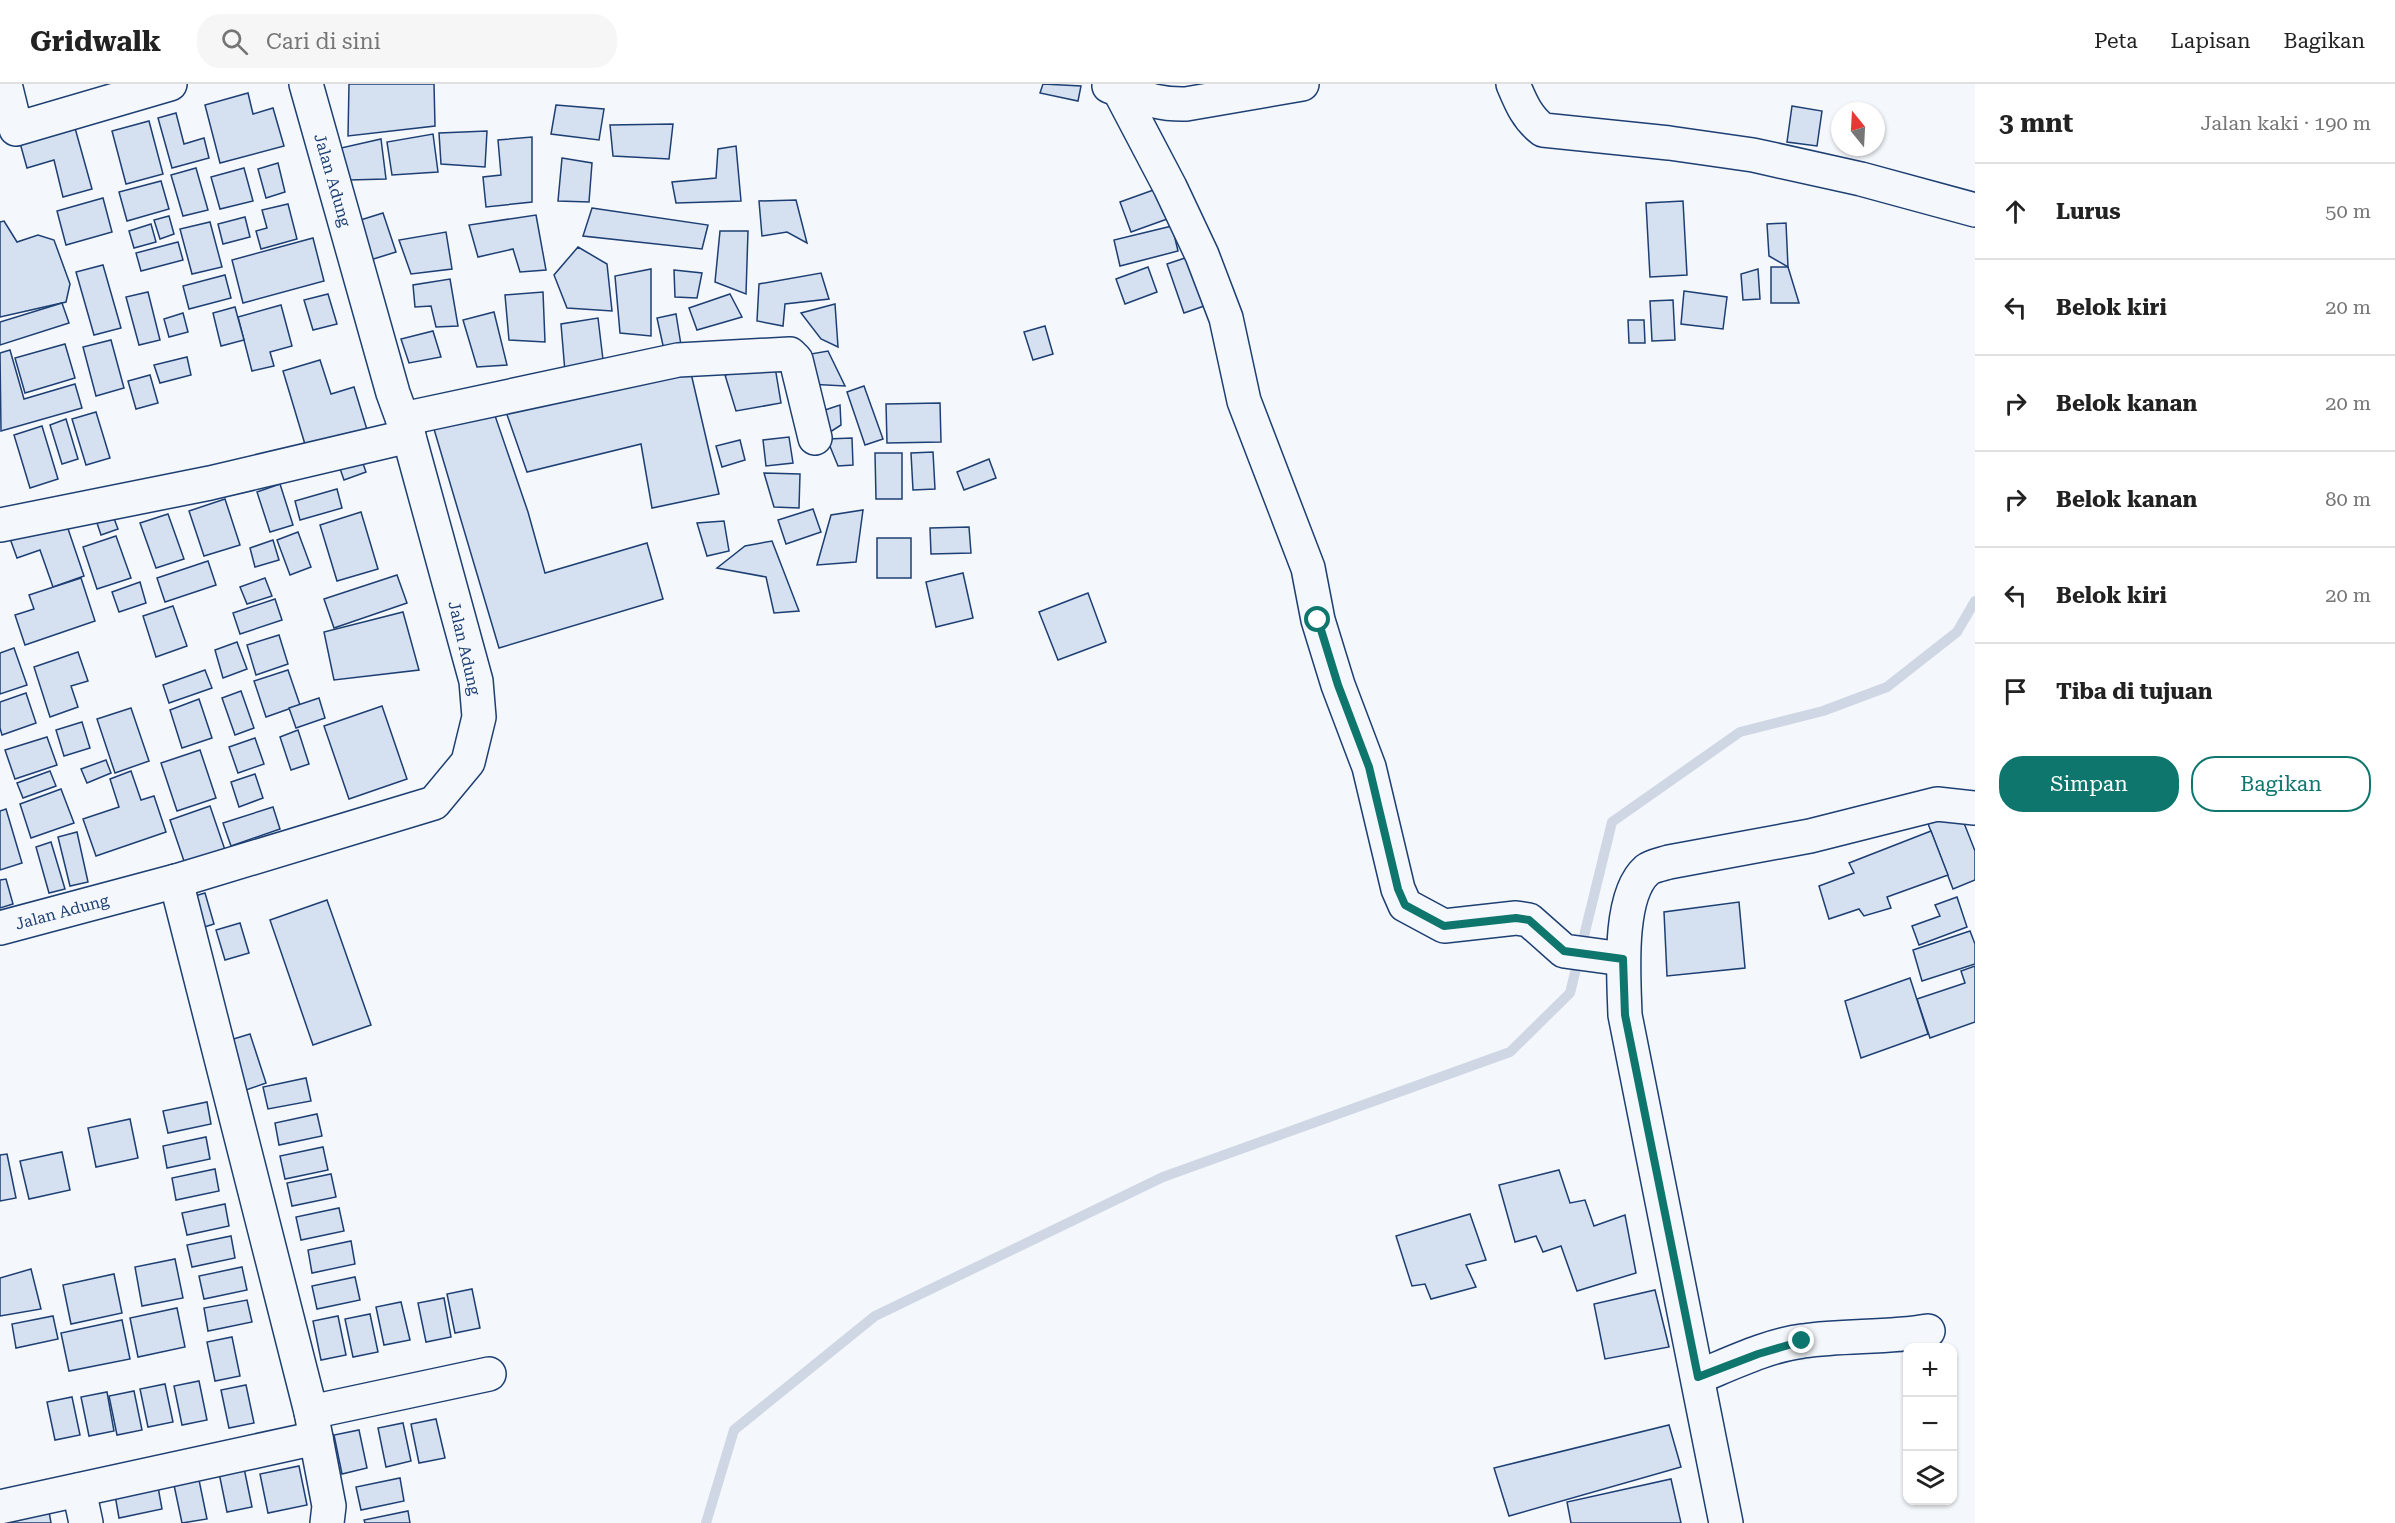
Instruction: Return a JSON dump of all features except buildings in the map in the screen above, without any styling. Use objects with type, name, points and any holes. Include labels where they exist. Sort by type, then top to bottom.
[{"type":"street","points":[[5,84],[16,129],[170,84]]},
{"type":"street","name":"Jalan Adung","points":[[0,928],[176,881],[435,802],[468,762],[478,717],[476,681],[406,428],[393,393],[306,84]]},
{"type":"street","points":[[1111,86],[1156,103],[1186,105],[1302,84]]},
{"type":"street","points":[[1514,84],[1524,110],[1543,130],[1670,143],[1753,155],[1861,179],[1975,210]]},
{"type":"street","points":[[1111,86],[1170,187],[1197,245],[1226,318],[1244,401],[1308,568],[1318,620],[1338,685],[1369,767],[1398,889],[1405,905],[1444,926],[1516,918],[1529,920],[1564,951],[1617,958]]},
{"type":"street","points":[[0,525],[210,483],[406,428],[678,360],[790,354],[796,360],[815,438]]},
{"type":"street","points":[[1726,1523],[1625,1015],[1617,958],[1628,906],[1647,870],[1669,862],[1810,836],[1938,804],[1975,808]]},
{"type":"street","points":[[176,881],[313,1425],[329,1506],[327,1523]]},
{"type":"street","points":[[1698,1377],[1758,1354],[1802,1341],[1899,1336],[1928,1331]]},
{"type":"street","points":[[0,1507],[79,1490],[489,1374]]},
{"type":"street","points":[[79,1490],[86,1523]]},
{"type":"waterway","points":[[706,1523],[734,1430],[875,1316],[1163,1177],[1510,1052],[1570,993],[1612,822],[1740,732],[1823,711],[1887,687],[1957,632],[1975,601]]},
{"type":"route","points":[[1318,620],[1338,685],[1369,767],[1398,889],[1405,905],[1416,913],[1444,926],[1516,918],[1529,920],[1538,925],[1564,951],[1623,959],[1625,1015],[1698,1377],[1758,1354],[1802,1341]]}]
